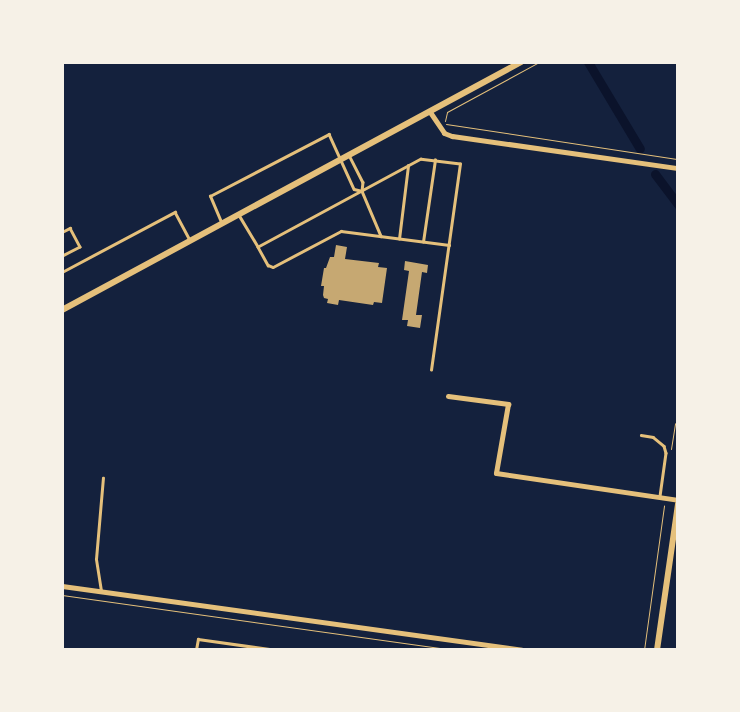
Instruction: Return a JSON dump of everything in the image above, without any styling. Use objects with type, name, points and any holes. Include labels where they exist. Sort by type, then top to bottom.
[{"type":"street","points":[[62,310],[350,157],[521,62]]},
{"type":"street","points":[[430,112],[444,133],[452,136],[678,168]]},
{"type":"street","points":[[448,396],[508,404],[496,474],[678,500]]},
{"type":"street","points":[[657,650],[678,504]]},
{"type":"street","points":[[62,586],[522,650]]},
{"type":"lane","points":[[222,224],[210,196],[329,134],[340,162],[354,188],[362,191]]},
{"type":"lane","points":[[350,157],[363,182],[362,191],[382,236]]},
{"type":"lane","points":[[258,247],[421,159],[460,164],[431,370]]},
{"type":"lane","points":[[423,242],[435,160]]},
{"type":"lane","points":[[399,238],[408,166]]},
{"type":"lane","points":[[62,272],[175,212],[191,241]]},
{"type":"lane","points":[[239,215],[268,266],[273,267],[341,231],[449,245]]},
{"type":"lane","points":[[62,232],[70,228],[80,247],[62,256]]},
{"type":"lane","points":[[641,435],[652,437],[664,446],[666,453],[662,498]]},
{"type":"lane","points":[[101,591],[96,559],[103,478]]},
{"type":"lane","points":[[196,650],[198,639],[276,650]]},
{"type":"path","points":[[539,62],[447,112],[444,122],[451,126],[678,160]]},
{"type":"path","points":[[671,451],[675,423]]},
{"type":"path","points":[[644,650],[662,498]]},
{"type":"path","points":[[62,595],[452,650]]},
{"type":"building","points":[[336,245],[347,247],[345,259],[379,263],[378,267],[387,268],[382,303],[374,302],[373,305],[339,300],[338,305],[327,303],[328,299],[324,298],[323,295],[324,286],[321,286],[324,268],[326,268],[330,257],[334,257]]},
{"type":"building","points":[[405,261],[428,265],[427,273],[422,272],[416,315],[422,315],[420,328],[407,326],[408,320],[402,320],[409,271],[404,270]]},
{"type":"waterway","points":[[588,62],[640,149]]},
{"type":"waterway","points":[[655,174],[678,205]]}]
